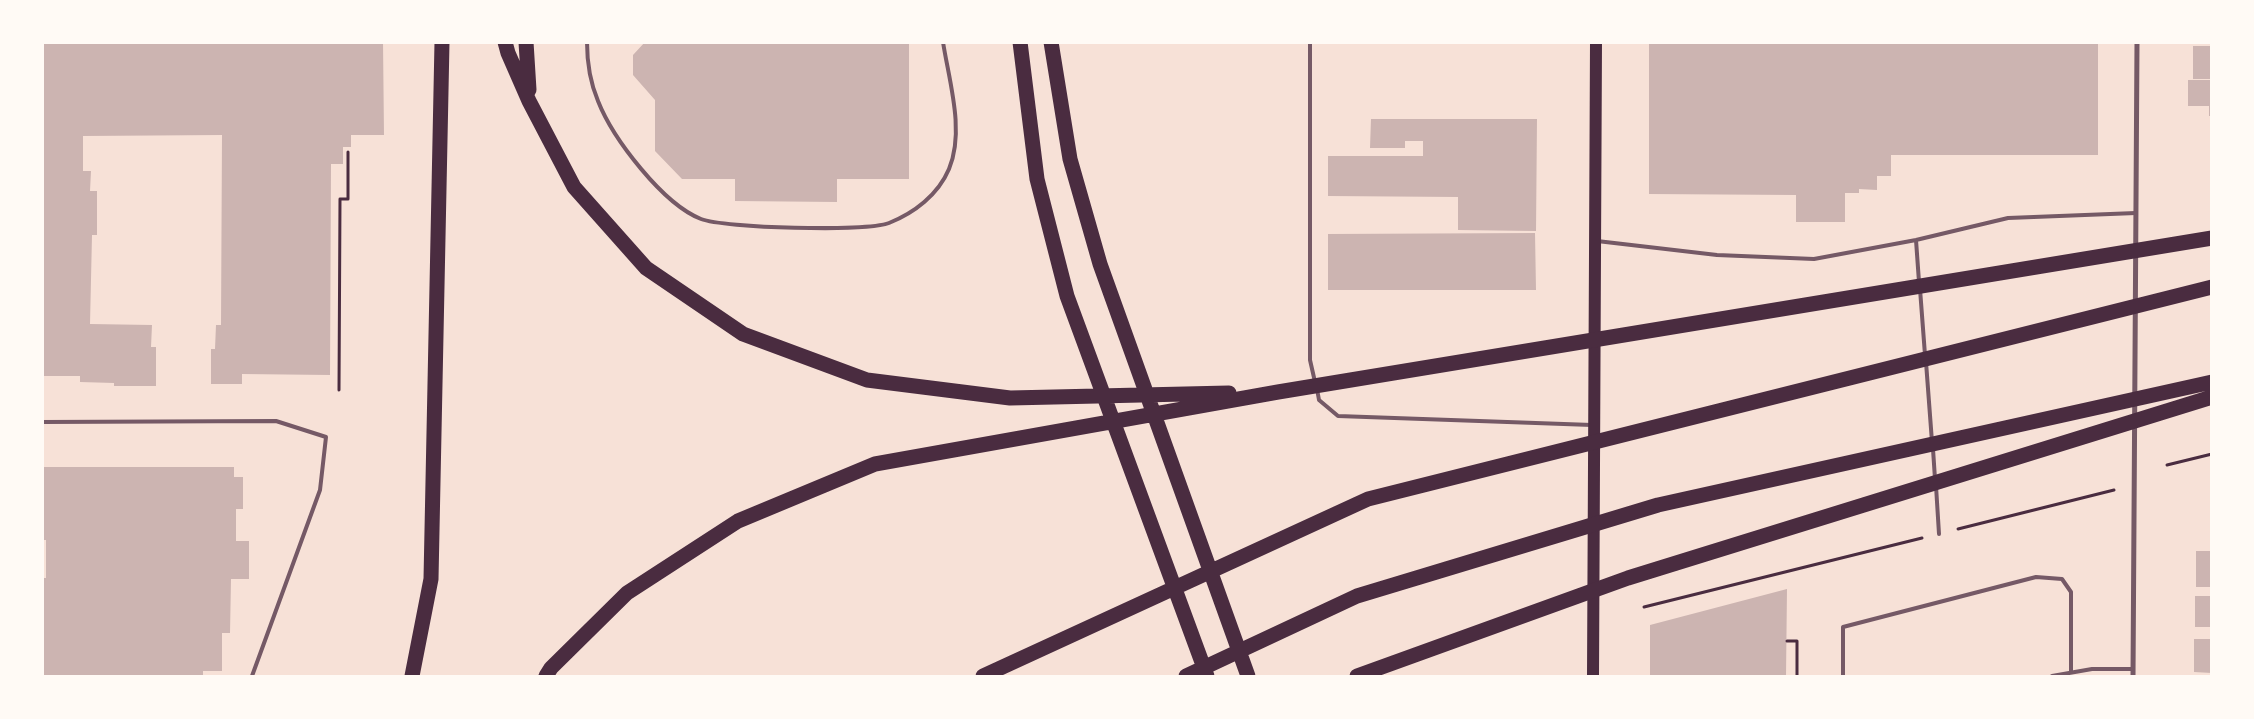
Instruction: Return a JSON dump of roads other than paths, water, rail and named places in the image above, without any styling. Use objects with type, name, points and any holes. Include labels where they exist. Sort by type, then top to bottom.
[{"type":"highway","points":[[412,676],[431,579],[442,42]]},
{"type":"highway","points":[[505,42],[529,101],[574,187],[646,268],[743,334],[867,380],[1010,398],[1278,392]]},
{"type":"highway","points":[[526,42],[529,101]]},
{"type":"highway","points":[[1020,42],[1037,179],[1067,296],[1207,676]]},
{"type":"highway","points":[[1053,46],[1070,159],[1100,264],[1248,676]]},
{"type":"highway","points":[[546,676],[551,668],[626,593],[738,520],[875,464],[1278,392],[2212,238]]},
{"type":"highway","points":[[983,676],[1368,499],[2212,287]]},
{"type":"highway","points":[[1186,676],[1357,596],[1658,504],[2212,382]]},
{"type":"highway","points":[[1357,676],[1628,578],[2212,397]]},
{"type":"main road","points":[[1594,676],[1596,42]]},
{"type":"street","points":[[2133,676],[2137,42]]},
{"type":"lane","points":[[587,42],[587,66],[598,102],[618,137],[650,180],[676,206],[701,219],[730,226],[857,227],[887,224],[912,212],[936,192],[950,169],[956,141],[943,42]]},
{"type":"lane","points":[[1310,42],[1310,360],[1319,400],[1338,416],[1594,425]]},
{"type":"lane","points":[[1595,241],[1717,255],[1814,259],[1916,240],[2008,218],[2136,213]]},
{"type":"lane","points":[[1916,240],[1939,534]]},
{"type":"lane","points":[[42,422],[276,421],[326,437],[320,490],[252,676]]},
{"type":"lane","points":[[1842,676],[1843,627],[2036,577],[2062,579],[2071,592],[2071,672]]},
{"type":"lane","points":[[2052,676],[2092,669],[2133,669]]}]
